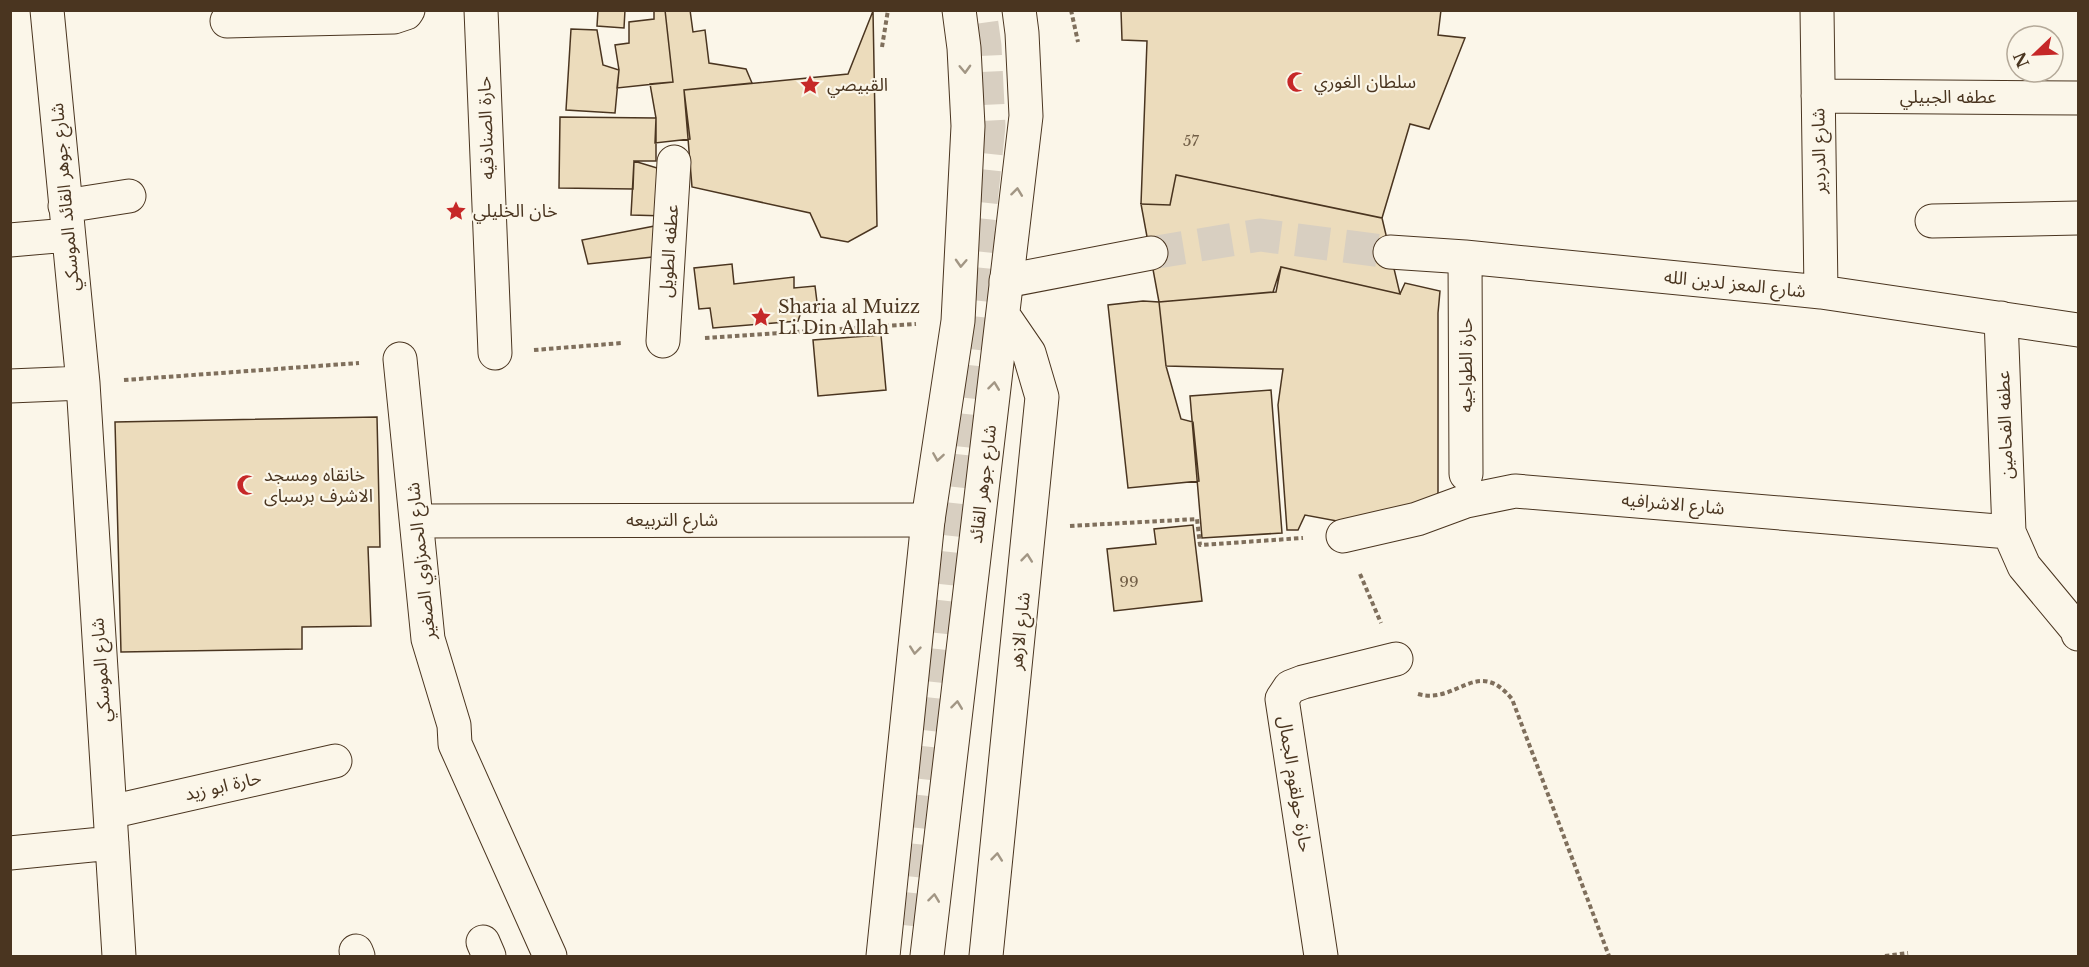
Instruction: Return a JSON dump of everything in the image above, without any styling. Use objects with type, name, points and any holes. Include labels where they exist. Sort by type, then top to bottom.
[{"type":"street","name":"شارع جوهر القائد الموسكي","points":[[47,10],[83,383]]},
{"type":"street","points":[[227,21],[394,17],[406,14],[408,10]]},
{"type":"street","name":"حارة الصنادقيه","points":[[481,10],[495,353]]},
{"type":"street","points":[[884,957],[928,520],[958,321],[968,126],[964,48],[959,10]]},
{"type":"street","name":"شارع جوهر القائد","points":[[927,957],[1026,116],[1019,10]]},
{"type":"street","name":"شارع الدردير","points":[[1817,10],[1821,292]]},
{"type":"street","name":"عطفه الجبيلي","points":[[1818,96],[2079,98]]},
{"type":"street","name":"عطفه الطويل","points":[[663,340],[674,162]]},
{"type":"street","points":[[10,240],[129,196]]},
{"type":"street","points":[[1932,221],[2079,218]]},
{"type":"street","name":"شارع المعز لدين الله","points":[[1390,252],[1465,257],[1821,292],[2079,330]]},
{"type":"street","points":[[1006,281],[1151,253]]},
{"type":"street","name":"حارة الطواجيه","points":[[1465,257],[1466,474]]},
{"type":"street","name":"شارع الازهر","points":[[986,957],[1042,398],[1029,353],[1003,315]]},
{"type":"street","name":"عطفه الفحامين","points":[[2001,318],[2008,532]]},
{"type":"street","name":"شارع الحمزاوي الصغير","points":[[400,360],[428,639],[454,725],[455,744],[550,957]]},
{"type":"street","points":[[10,386],[83,383]]},
{"type":"street","name":"شارع الموسكي","points":[[83,383],[119,957]]},
{"type":"street","name":"شارع الاشرافيه","points":[[1343,536],[1417,519],[1466,501],[1515,491],[2008,532]]},
{"type":"street","name":"شارع التربيعه","points":[[417,521],[928,520]]},
{"type":"street","points":[[2008,532],[2024,566],[2069,606],[2079,634]]},
{"type":"street","name":"حارة حولقوم الجمال","points":[[1321,957],[1282,699],[1290,687],[1303,682],[1396,659]]},
{"type":"street","name":"حارة ابو زيد","points":[[10,853],[111,827],[335,761]]},
{"type":"path","points":[[882,47],[888,10]]},
{"type":"path","points":[[1071,10],[1078,42]]},
{"type":"path","points":[[1884,957],[1908,953]]},
{"type":"building","points":[[598,10],[625,10],[624,28],[597,26]]},
{"type":"building","points":[[654,10],[665,10],[673,82],[617,88],[619,70],[615,45],[629,43],[629,22],[654,19]]},
{"type":"building","points":[[665,10],[690,10],[693,32],[705,30],[709,63],[746,69],[752,83],[684,90],[690,139],[655,143],[656,118],[650,84],[673,82]]},
{"type":"building","name":"سلطان الغوري","points":[[1121,10],[1441,10],[1438,35],[1465,38],[1429,129],[1410,124],[1382,218],[1176,175],[1170,205],[1141,204],[1147,41],[1122,40]]},
{"type":"building","points":[[873,11],[877,226],[848,242],[821,237],[810,213],[692,187],[684,90],[848,74]]},
{"type":"building","points":[[571,29],[597,30],[603,65],[619,70],[615,113],[566,110]]},
{"type":"building","points":[[560,117],[656,118],[656,161],[634,161],[633,189],[559,188]]},
{"type":"building","points":[[634,161],[667,171],[666,216],[631,215]]},
{"type":"building","points":[[1176,175],[1382,218],[1400,294],[1281,267],[1273,292],[1159,302],[1141,204],[1170,205]]},
{"type":"building","points":[[665,224],[662,256],[588,264],[582,240]]},
{"type":"building","points":[[732,264],[734,284],[794,277],[794,288],[815,286],[818,310],[801,312],[798,321],[713,328],[710,308],[699,309],[694,268]]},
{"type":"building","points":[[1281,267],[1400,294],[1405,283],[1440,291],[1438,503],[1364,526],[1305,515],[1298,530],[1287,530],[1278,405],[1283,369],[1166,366],[1159,302],[1276,292]]},
{"type":"building","points":[[1143,301],[1159,302],[1166,366],[1181,419],[1193,422],[1199,481],[1128,488],[1108,305]]},
{"type":"building","points":[[881,335],[886,390],[818,396],[813,340]]},
{"type":"building","points":[[1271,390],[1282,533],[1202,538],[1190,396]]},
{"type":"building","name":"خانقاه ومسجد الاشرف برسباى","points":[[377,417],[380,547],[368,547],[371,626],[302,627],[302,649],[121,652],[115,422]]},
{"type":"building","points":[[1193,525],[1202,601],[1114,611],[1107,549],[1156,544],[1154,529]]},
{"type":"tunnel","points":[[976,251],[989,126],[985,46],[980,10]]},
{"type":"tunnel","points":[[964,447],[986,230]]},
{"type":"tunnel","points":[[1151,253],[1260,235],[1390,252]]},
{"type":"tunnel","points":[[903,925],[957,424]]},
{"type":"place","name":"سلطان الغوري","points":[[1297,82]]},
{"type":"place","name":"القبيصي","points":[[810,85]]},
{"type":"place","name":"خان الخليلي","points":[[456,211]]},
{"type":"place","name":"Sharia al Muizz Li Din Allah","points":[[761,317]]},
{"type":"place","name":"خانقاه ومسجد الاشرف برسباى","points":[[247,485]]}]
